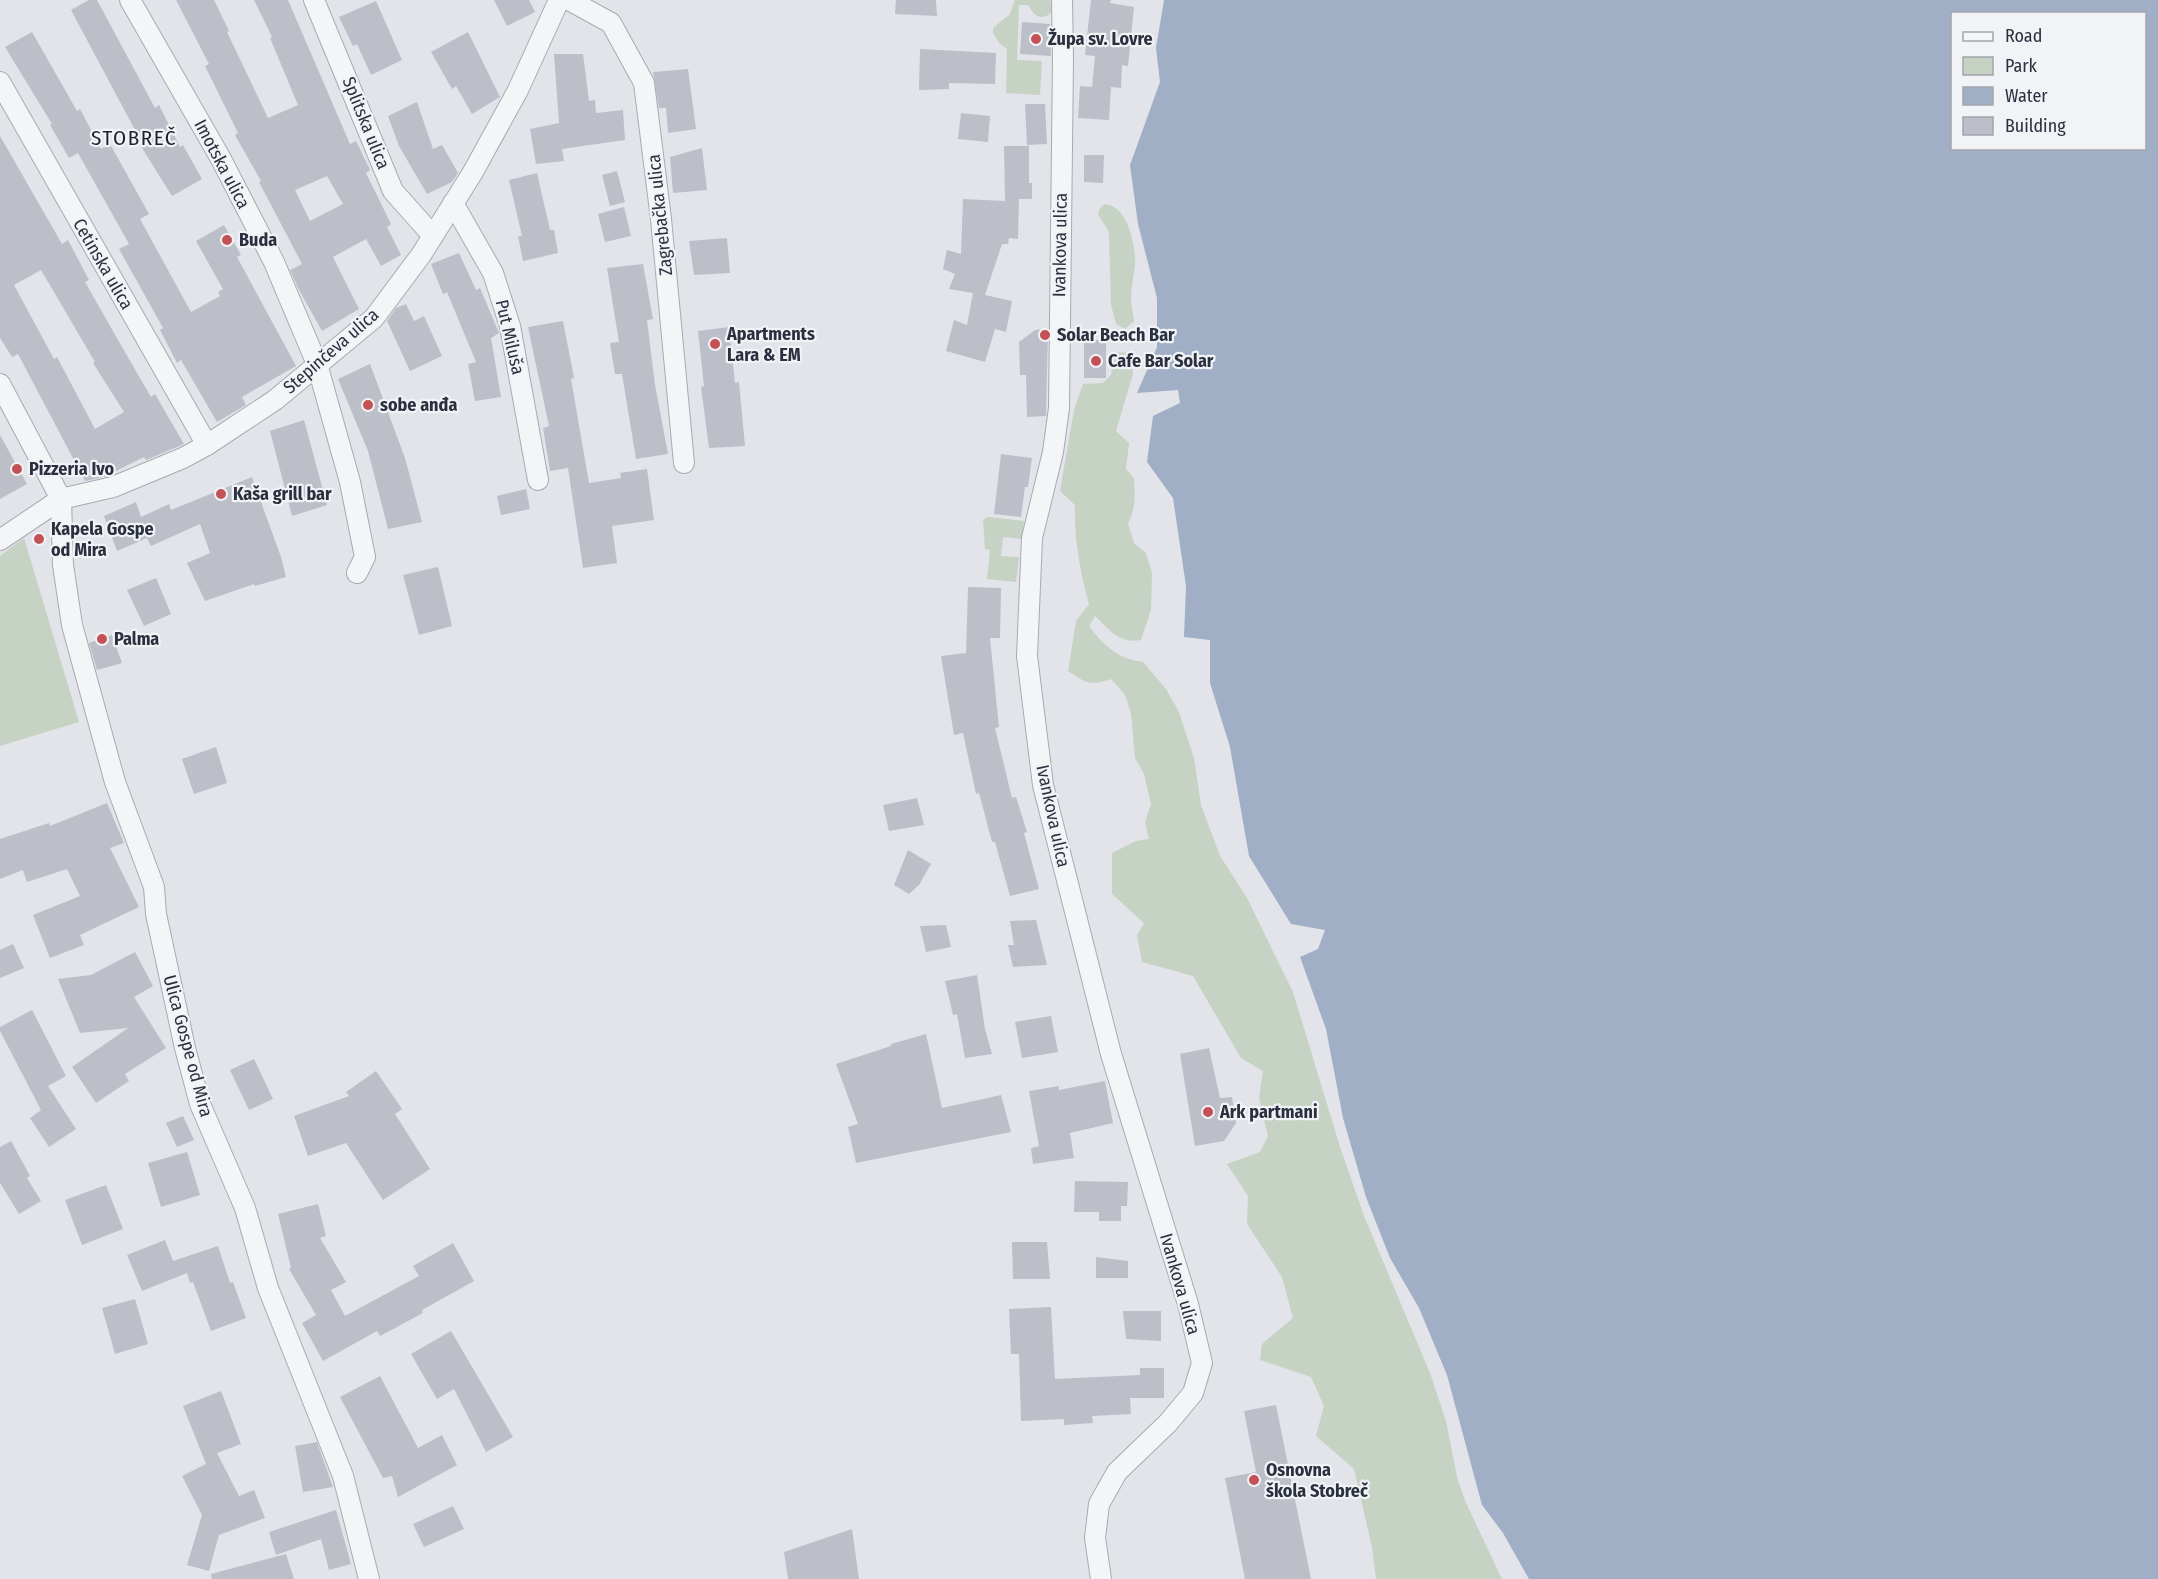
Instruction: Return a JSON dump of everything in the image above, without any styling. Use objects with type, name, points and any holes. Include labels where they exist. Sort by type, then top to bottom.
[{"type":"street","name":"Imotska ulica","points":[[130,0],[221,159],[269,251],[317,364],[350,482],[365,557],[357,573]]},
{"type":"street","name":"Splitska ulica","points":[[314,0],[393,191],[433,236]]},
{"type":"street","name":"Stepinčeva ulica","points":[[0,540],[61,499],[113,487],[183,458],[207,445],[275,400],[374,318],[421,255],[453,203],[518,90],[559,0]]},
{"type":"street","name":"Zagrebačka ulica","points":[[569,0],[611,24],[644,83],[662,219],[684,464]]},
{"type":"street","name":"Ivankova ulica","points":[[1062,0],[1059,408],[1053,452],[1032,538],[1027,656],[1043,785],[1111,1054],[1188,1304],[1202,1363],[1193,1393],[1168,1423],[1117,1472],[1099,1504],[1095,1538],[1101,1579]]},
{"type":"street","name":"Cetinska ulica","points":[[0,82],[207,445]]},
{"type":"street","name":"Put Miluša","points":[[453,203],[493,273],[510,326],[538,480]]},
{"type":"street","points":[[0,384],[61,499]]},
{"type":"street","name":"Ulica Gospe od Mira","points":[[61,499],[63,565],[72,625],[115,782],[154,887],[156,914],[200,1104],[245,1208],[268,1288],[343,1476],[369,1579]]},
{"type":"green space","points":[[1015,0],[1050,0],[1052,12],[1044,17],[1036,15],[1028,5],[1019,5],[1017,60],[1042,61],[1040,95],[1006,93],[1007,49],[999,43],[993,33],[993,28],[1010,14]]},
{"type":"green space","points":[[1105,204],[1113,206],[1125,219],[1134,248],[1135,265],[1131,298],[1134,321],[1125,329],[1116,324],[1111,305],[1109,232],[1098,214],[1100,208]]},
{"type":"green space","points":[[1114,352],[1130,353],[1133,374],[1116,431],[1129,443],[1126,469],[1134,478],[1135,496],[1128,524],[1134,543],[1146,553],[1152,573],[1151,610],[1141,640],[1121,638],[1095,616],[1089,626],[1112,650],[1126,658],[1143,662],[1166,689],[1179,712],[1194,758],[1201,805],[1220,856],[1247,898],[1293,992],[1340,1147],[1364,1216],[1430,1373],[1446,1421],[1457,1477],[1466,1503],[1502,1579],[1376,1579],[1372,1547],[1354,1469],[1316,1436],[1324,1406],[1311,1377],[1260,1360],[1262,1344],[1293,1318],[1282,1277],[1247,1224],[1248,1196],[1227,1164],[1260,1152],[1268,1136],[1259,1098],[1263,1071],[1241,1058],[1193,976],[1142,962],[1137,935],[1144,923],[1112,894],[1112,853],[1136,841],[1149,839],[1145,822],[1151,804],[1144,774],[1135,758],[1131,713],[1125,695],[1111,679],[1092,683],[1068,671],[1076,621],[1089,604],[1078,555],[1075,505],[1060,491],[1074,410],[1083,384],[1103,383],[1111,375]]},
{"type":"green space","points":[[988,517],[1024,521],[1022,539],[1003,537],[1001,556],[1019,557],[1016,582],[987,579],[990,550],[985,549],[983,520]]},
{"type":"green space","points":[[24,538],[79,722],[0,746],[0,556]]},
{"type":"water","points":[[1164,0],[2158,0],[2158,1579],[1529,1579],[1503,1533],[1482,1505],[1447,1375],[1419,1308],[1390,1258],[1366,1197],[1343,1118],[1326,1029],[1300,957],[1318,949],[1325,930],[1291,924],[1249,856],[1230,747],[1210,683],[1210,640],[1184,637],[1186,586],[1173,498],[1147,462],[1153,416],[1180,403],[1178,390],[1137,393],[1157,347],[1157,298],[1138,224],[1130,165],[1160,82],[1156,48]]},
{"type":"building","points":[[89,0],[97,0],[155,108],[159,105],[180,147],[183,145],[202,179],[172,196],[132,132],[135,130],[71,10]]},
{"type":"building","points":[[176,0],[214,0],[268,118],[298,105],[270,38],[272,37],[254,0],[288,0],[350,144],[356,141],[370,170],[366,173],[391,224],[387,227],[401,255],[381,266],[366,239],[333,257],[359,309],[322,331],[290,270],[302,264],[259,182],[261,181],[235,135],[238,133],[205,66],[209,64]],"holes":[[[327,176],[343,204],[310,221],[295,190]]]},
{"type":"building","points":[[494,0],[529,0],[535,12],[507,26]]},
{"type":"building","points":[[896,0],[936,0],[937,16],[895,14]]},
{"type":"building","points":[[1091,0],[1111,0],[1110,3],[1134,7],[1128,66],[1122,65],[1121,88],[1111,87],[1109,120],[1078,118],[1080,86],[1092,87],[1095,56],[1085,55]]},
{"type":"building","points":[[376,1],[402,60],[371,75],[357,44],[353,46],[339,17]]},
{"type":"building","name":"Župa sv. Lovre","points":[[1022,22],[1050,24],[1051,56],[1020,54]]},
{"type":"building","points":[[32,32],[77,111],[80,109],[101,149],[110,144],[149,214],[140,219],[191,312],[220,296],[218,292],[223,289],[196,241],[224,225],[241,255],[237,257],[296,366],[242,397],[246,405],[217,422],[181,360],[177,363],[160,330],[163,328],[119,249],[129,244],[78,153],[69,158],[50,125],[52,124],[5,47]]},
{"type":"building","points":[[468,32],[500,97],[472,114],[456,86],[452,89],[431,52]]},
{"type":"building","points":[[920,49],[996,53],[995,84],[949,83],[949,89],[919,90]]},
{"type":"building","points":[[554,54],[583,54],[589,101],[595,100],[596,113],[623,110],[625,140],[562,149],[564,161],[536,164],[530,129],[559,123]]},
{"type":"building","points":[[688,69],[696,129],[668,133],[666,108],[659,108],[653,72]]},
{"type":"building","points":[[417,102],[433,149],[442,145],[458,173],[452,182],[427,194],[399,146],[388,116]]},
{"type":"building","points":[[1025,104],[1045,104],[1047,144],[1027,145]]},
{"type":"building","points":[[961,113],[990,116],[988,142],[958,139]]},
{"type":"building","points":[[0,136],[62,244],[68,240],[89,280],[85,282],[151,397],[155,394],[184,444],[146,460],[144,457],[104,477],[85,481],[18,354],[12,357],[0,338]],"holes":[[[41,270],[95,362],[93,363],[124,412],[95,429],[57,357],[54,359],[14,285]]]},
{"type":"building","points":[[1004,146],[1029,146],[1029,183],[1032,183],[1032,199],[1019,199],[1018,239],[1009,238],[1008,244],[1002,244],[985,295],[1012,301],[1006,332],[995,329],[985,362],[946,351],[954,320],[967,325],[973,293],[949,289],[955,274],[943,269],[947,250],[961,254],[963,199],[1005,201]]},
{"type":"building","points":[[702,148],[707,190],[673,193],[670,157]]},
{"type":"building","points":[[1084,155],[1104,155],[1103,183],[1084,182]]},
{"type":"building","points":[[617,171],[625,202],[610,206],[602,175]]},
{"type":"building","points":[[537,173],[550,230],[554,230],[558,253],[523,261],[518,236],[522,236],[509,180]]},
{"type":"building","points":[[624,207],[631,236],[605,242],[598,214]]},
{"type":"building","points":[[727,238],[730,273],[694,275],[689,241]]},
{"type":"building","points":[[459,253],[476,290],[480,288],[499,333],[491,338],[501,397],[475,401],[468,364],[476,362],[447,292],[443,294],[431,264]]},
{"type":"building","points":[[643,264],[653,319],[647,320],[655,385],[668,454],[636,459],[622,374],[615,374],[610,343],[619,342],[607,268]]},
{"type":"building","points":[[406,304],[414,321],[424,316],[442,356],[410,371],[387,321],[396,308]]},
{"type":"building","points":[[563,321],[574,378],[571,379],[589,483],[621,478],[620,473],[647,469],[654,520],[612,526],[617,563],[583,568],[568,468],[550,471],[543,428],[549,426],[528,327]]},
{"type":"building","points":[[729,327],[735,383],[739,382],[745,446],[709,448],[701,387],[704,386],[698,331]]},
{"type":"building","points":[[1048,329],[1046,416],[1027,417],[1026,375],[1020,375],[1019,342],[1035,330]]},
{"type":"building","points":[[1084,340],[1106,340],[1106,378],[1084,378]]},
{"type":"building","points":[[370,364],[405,458],[422,522],[388,529],[368,451],[338,379]]},
{"type":"building","points":[[304,420],[327,505],[292,516],[270,431]]},
{"type":"building","points":[[0,435],[27,484],[0,499]]},
{"type":"building","points":[[1001,454],[1032,458],[1021,517],[994,514]]},
{"type":"building","points":[[252,477],[286,577],[255,586],[254,584],[205,601],[187,563],[210,553],[200,524],[151,546],[147,538],[117,551],[104,516],[136,502],[141,517],[169,504],[171,510]]},
{"type":"building","points":[[526,489],[530,509],[501,515],[497,496]]},
{"type":"building","points":[[438,567],[452,626],[419,635],[403,575]]},
{"type":"building","points":[[156,578],[171,614],[144,626],[127,590]]},
{"type":"building","points":[[968,587],[1001,588],[1000,638],[990,638],[999,727],[995,728],[1012,798],[1016,797],[1027,832],[1024,833],[1039,889],[1010,896],[979,793],[976,794],[963,733],[954,735],[941,656],[966,653]]},
{"type":"building","points":[[112,635],[122,663],[97,670],[89,643]]},
{"type":"building","points":[[216,747],[227,783],[194,794],[182,759]]},
{"type":"building","points":[[917,798],[924,825],[889,831],[883,805]]},
{"type":"building","points":[[107,803],[124,843],[110,848],[139,907],[80,935],[84,945],[50,958],[33,915],[80,896],[67,869],[27,882],[23,870],[0,879],[0,839],[49,823],[50,826]]},
{"type":"building","points":[[908,850],[931,864],[919,885],[909,894],[894,885]]},
{"type":"building","points":[[1036,920],[1047,965],[1013,967],[1008,945],[1014,945],[1010,921]]},
{"type":"building","points":[[946,925],[951,947],[926,952],[920,926]]},
{"type":"building","points":[[13,944],[24,968],[0,978],[0,950]]},
{"type":"building","points":[[135,952],[153,986],[134,997],[166,1048],[125,1074],[129,1081],[96,1103],[72,1067],[128,1028],[80,1033],[58,979],[91,975]]},
{"type":"building","points":[[977,975],[985,1029],[992,1054],[965,1058],[957,1014],[953,1015],[945,981]]},
{"type":"building","points":[[32,1010],[66,1076],[48,1086],[76,1129],[49,1147],[30,1118],[41,1110],[0,1031],[0,1027]]},
{"type":"building","points":[[1051,1016],[1058,1052],[1022,1058],[1015,1022]]},
{"type":"building","points":[[926,1034],[942,1108],[1001,1095],[1011,1132],[856,1163],[848,1127],[858,1124],[836,1064]]},
{"type":"building","points":[[1209,1048],[1220,1098],[1232,1097],[1236,1123],[1224,1141],[1195,1146],[1180,1054]]},
{"type":"building","points":[[254,1059],[273,1099],[249,1110],[230,1070]]},
{"type":"building","points":[[376,1071],[402,1109],[395,1114],[430,1169],[383,1200],[346,1143],[308,1156],[294,1116],[349,1096],[346,1092]]},
{"type":"building","points":[[1105,1081],[1113,1123],[1070,1133],[1074,1158],[1033,1164],[1031,1148],[1039,1146],[1029,1091],[1059,1086],[1059,1090]]},
{"type":"building","points":[[183,1116],[194,1140],[177,1147],[166,1123]]},
{"type":"building","points":[[11,1141],[30,1176],[27,1178],[41,1201],[19,1214],[0,1183],[0,1147]]},
{"type":"building","points":[[187,1152],[200,1195],[161,1207],[148,1163]]},
{"type":"building","points":[[1075,1181],[1128,1182],[1127,1206],[1121,1206],[1121,1221],[1099,1221],[1099,1212],[1074,1212]]},
{"type":"building","points":[[106,1185],[123,1229],[82,1245],[65,1200]]},
{"type":"building","points":[[318,1204],[326,1236],[320,1238],[346,1282],[331,1290],[345,1316],[419,1276],[413,1266],[453,1243],[474,1281],[422,1310],[423,1313],[380,1336],[377,1331],[323,1361],[302,1323],[316,1315],[289,1269],[291,1268],[278,1214]]},
{"type":"building","points":[[165,1240],[173,1261],[218,1246],[230,1283],[233,1282],[246,1318],[211,1331],[193,1282],[190,1283],[187,1273],[142,1291],[127,1255]]},
{"type":"building","points":[[1012,1242],[1047,1242],[1050,1279],[1013,1279]]},
{"type":"building","points":[[1096,1257],[1128,1261],[1128,1278],[1096,1278]]},
{"type":"building","points":[[135,1299],[148,1344],[115,1354],[102,1308]]},
{"type":"building","points":[[1051,1307],[1055,1379],[1140,1375],[1140,1368],[1164,1368],[1164,1398],[1130,1398],[1131,1414],[1092,1416],[1093,1423],[1064,1425],[1064,1419],[1021,1421],[1019,1354],[1011,1354],[1009,1309]]},
{"type":"building","points":[[1123,1311],[1161,1311],[1161,1341],[1126,1339]]},
{"type":"building","points":[[451,1331],[513,1437],[486,1452],[454,1389],[437,1399],[411,1354]]},
{"type":"building","points":[[380,1376],[418,1448],[442,1435],[457,1465],[398,1497],[392,1476],[383,1478],[340,1397]]},
{"type":"building","points":[[221,1391],[241,1444],[217,1453],[239,1496],[254,1490],[265,1518],[219,1535],[209,1571],[187,1565],[202,1515],[182,1476],[206,1464],[183,1406]]},
{"type":"building","name":"Osnovna škola Stobreč","points":[[1276,1405],[1311,1579],[1245,1579],[1225,1478],[1256,1472],[1244,1411]]},
{"type":"building","points":[[317,1442],[333,1487],[303,1492],[295,1446]]},
{"type":"building","points":[[453,1506],[464,1529],[424,1547],[413,1524]]},
{"type":"building","points":[[336,1510],[351,1564],[329,1570],[321,1539],[276,1555],[269,1532]]},
{"type":"building","points":[[852,1529],[859,1579],[788,1579],[784,1552]]},
{"type":"building","points":[[286,1554],[294,1579],[212,1579],[211,1574]]},
{"type":"place","name":"Župa sv. Lovre","points":[[1036,39]]},
{"type":"place","name":"Buda","points":[[227,240]]},
{"type":"place","name":"Solar Beach Bar","points":[[1045,335]]},
{"type":"place","name":"Apartments Lara & EM","points":[[715,344]]},
{"type":"place","name":"Cafe Bar Solar","points":[[1096,361]]},
{"type":"place","name":"sobe anđa","points":[[368,405]]},
{"type":"place","name":"Pizzeria Ivo","points":[[17,469]]},
{"type":"place","name":"Kaša grill bar","points":[[221,494]]},
{"type":"place","name":"Kapela Gospe od Mira","points":[[39,539]]},
{"type":"place","name":"Palma","points":[[102,639]]},
{"type":"place","name":"Ark partmani","points":[[1208,1112]]},
{"type":"place","name":"Osnovna škola Stobreč","points":[[1254,1480]]},
{"type":"district","name":"STOBREČ","points":[[134,138]]}]
